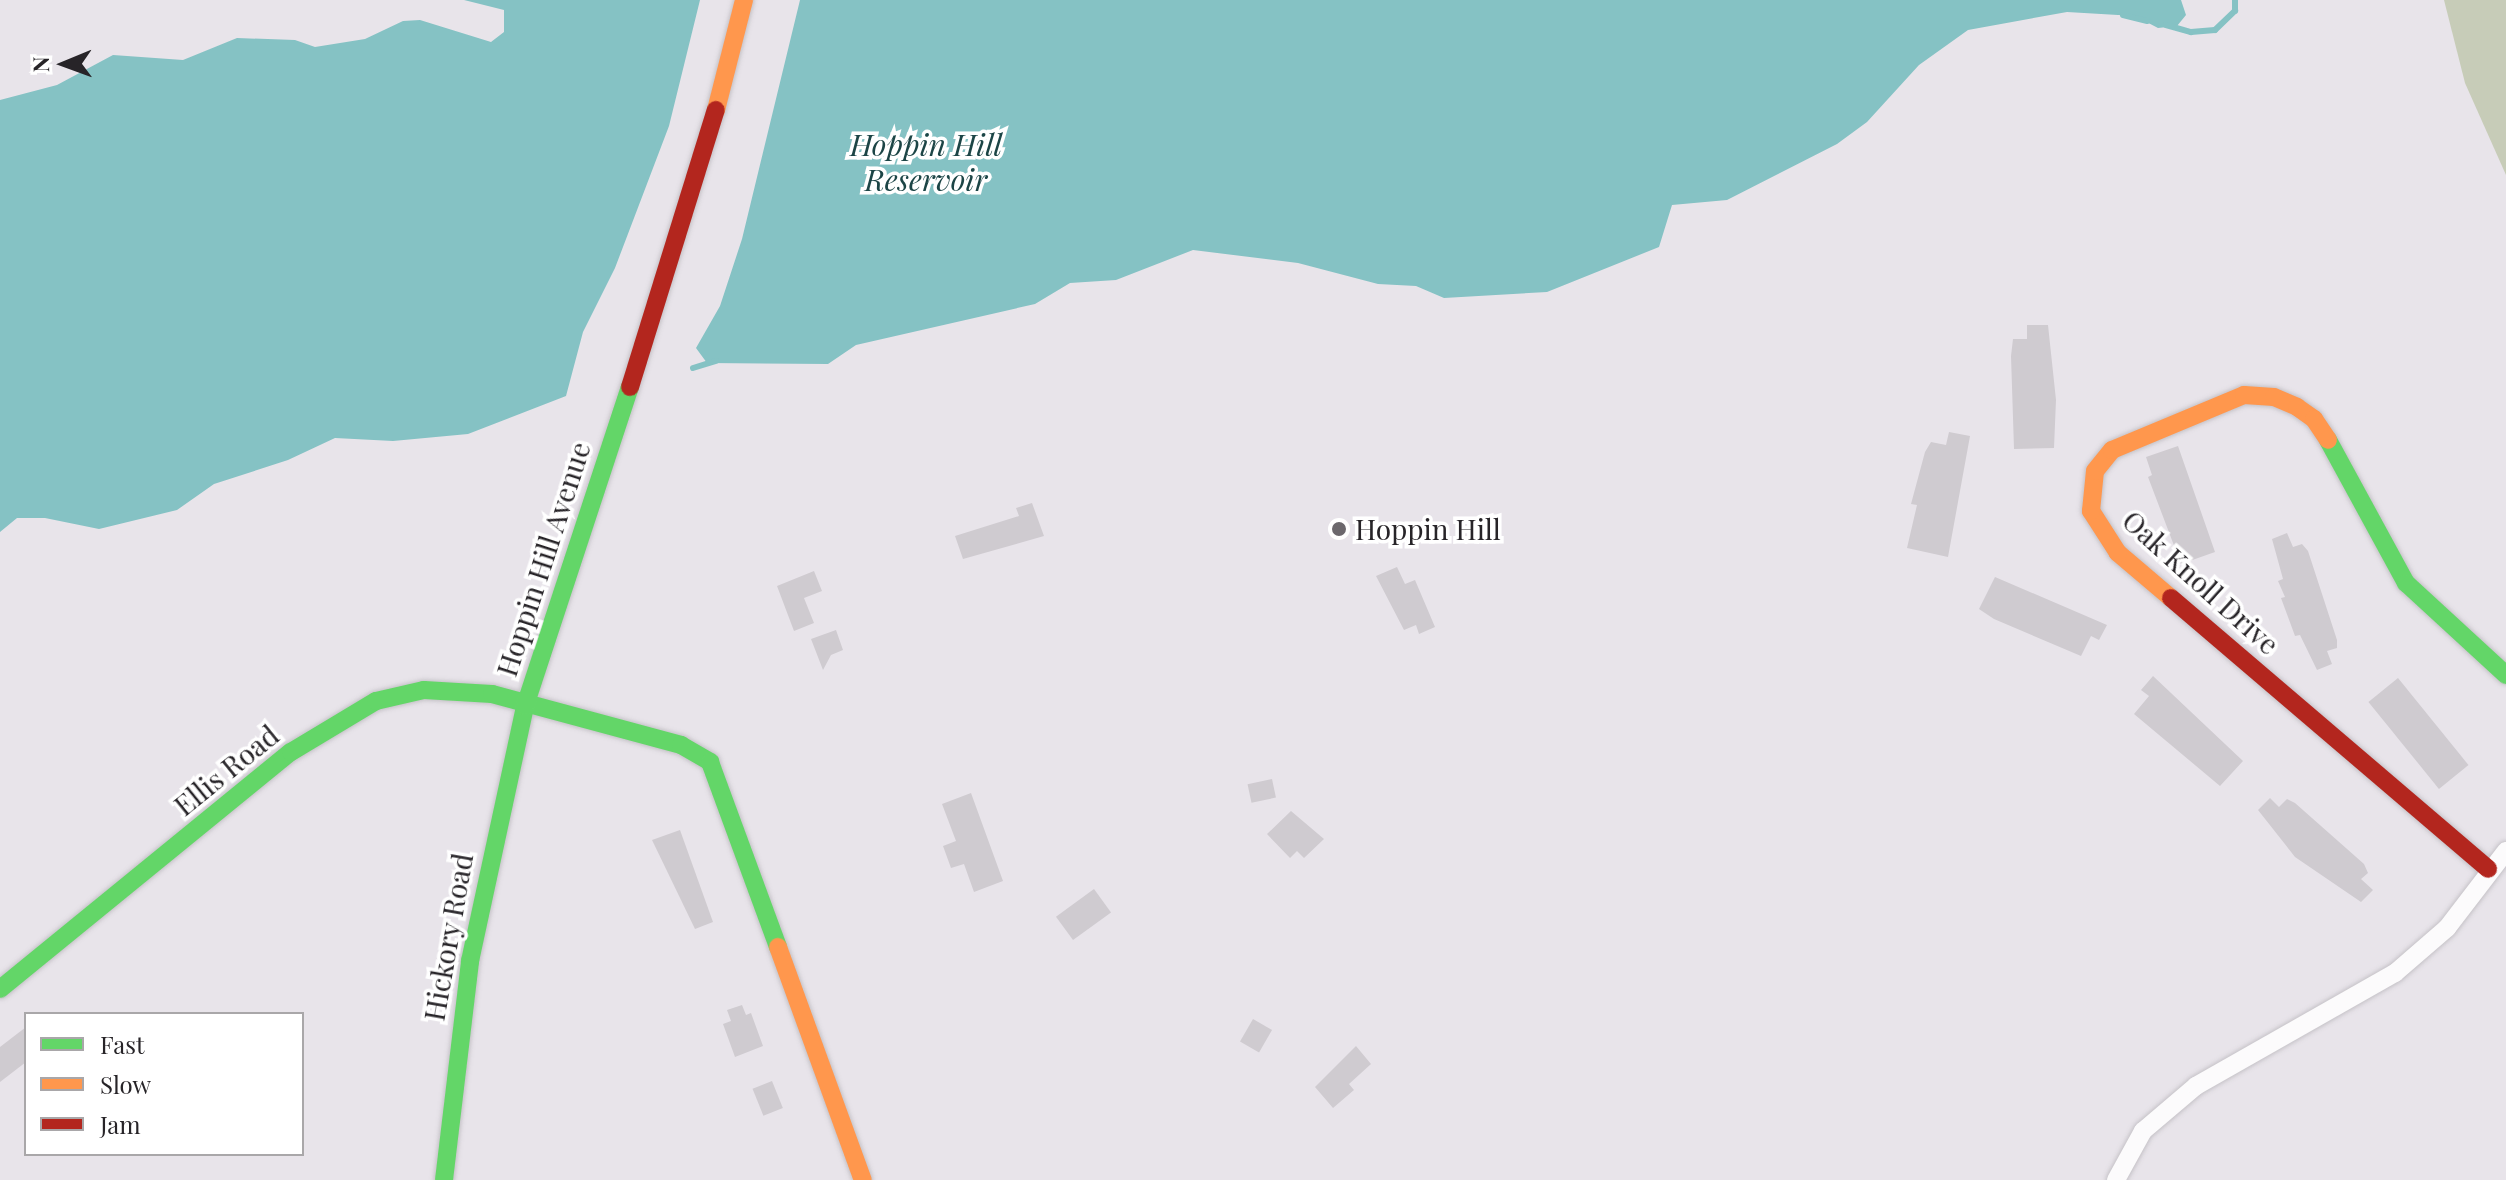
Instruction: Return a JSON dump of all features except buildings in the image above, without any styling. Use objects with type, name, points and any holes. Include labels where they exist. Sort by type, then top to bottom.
[{"type":"street","name":"Hoppin Hill Avenue","points":[[744,0],[700,174],[525,706],[681,745],[710,762],[863,1180]]},
{"type":"street","name":"Oak Knoll Drive","points":[[2488,869],[2118,553],[2091,511],[2095,471],[2112,450],[2145,432],[2244,395],[2274,397],[2297,407],[2314,419],[2340,459],[2406,583],[2506,675]]},
{"type":"street","name":"Ellis Road","points":[[0,989],[291,752],[346,715],[376,701],[424,690],[492,694],[525,706]]},
{"type":"street","name":"Hickory Road","points":[[444,1180],[470,961],[525,706]]},
{"type":"street","points":[[2116,1180],[2143,1131],[2185,1095],[2242,1056],[2354,1000],[2395,973],[2447,928],[2488,869],[2506,851]]},
{"type":"green space","points":[[2444,0],[2506,0],[2506,175],[2465,83]]},
{"type":"water","points":[[464,0],[700,0],[669,126],[615,268],[583,332],[566,396],[468,434],[393,441],[335,438],[288,460],[214,484],[177,510],[99,529],[45,518],[17,518],[0,532],[0,100],[57,85],[113,55],[183,60],[237,38],[295,40],[315,47],[365,39],[403,21],[420,20],[491,42],[504,32],[504,10]]},
{"type":"water","name":"Hoppin Hill Reservoir","points":[[800,0],[2181,0],[2186,15],[2177,26],[2158,28],[2135,16],[2067,12],[1968,30],[1919,65],[1867,122],[1837,144],[1727,200],[1672,205],[1659,247],[1547,292],[1444,298],[1416,286],[1378,284],[1298,263],[1193,250],[1116,280],[1070,283],[1035,304],[856,345],[828,364],[707,363],[696,348],[720,306],[742,239]]},
{"type":"waterway","points":[[2166,25],[2191,32],[2215,30],[2235,11],[2235,0]]},
{"type":"waterway","points":[[2123,15],[2147,21]]},
{"type":"waterway","points":[[693,368],[716,361]]},
{"type":"traffic: fast","points":[[444,1180],[470,961],[525,706],[630,387]]},
{"type":"traffic: fast","points":[[2328,440],[2406,583],[2506,675]]},
{"type":"traffic: fast","points":[[0,989],[291,752],[376,701],[424,690],[492,694],[681,745],[710,762],[778,947]]},
{"type":"traffic: slow","points":[[716,110],[744,0]]},
{"type":"traffic: slow","points":[[2171,598],[2118,553],[2091,511],[2095,471],[2112,450],[2244,395],[2274,397],[2297,407],[2314,419],[2328,440]]},
{"type":"traffic: slow","points":[[778,947],[863,1180]]},
{"type":"traffic: jam","points":[[630,387],[716,110]]},
{"type":"traffic: jam","points":[[2171,598],[2488,869]]},
{"type":"place","name":"Hoppin Hill","points":[[1339,529]]}]
